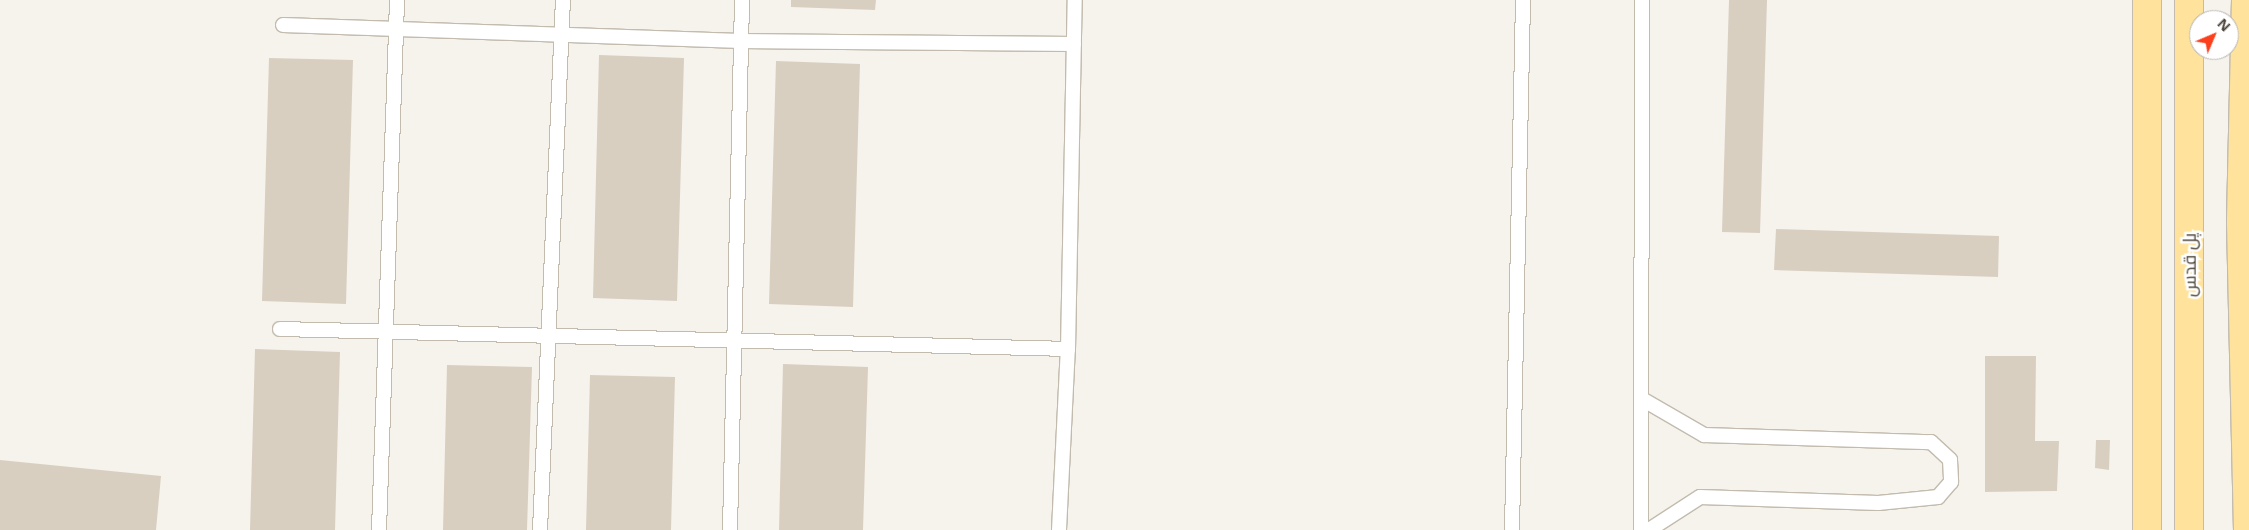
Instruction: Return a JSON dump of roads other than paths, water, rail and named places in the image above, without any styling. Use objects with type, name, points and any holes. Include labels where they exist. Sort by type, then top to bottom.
[{"type":"main road","points":[[2147,0],[2147,530]]},
{"type":"main road","name":"پل قدس","points":[[2189,0],[2189,530]]},
{"type":"main road","points":[[2246,0],[2241,222],[2248,530]]},
{"type":"lane","points":[[378,530],[396,0]]},
{"type":"lane","points":[[540,530],[546,336],[563,0]]},
{"type":"lane","points":[[730,530],[742,0]]},
{"type":"lane","points":[[1059,530],[1068,349],[1074,0]]},
{"type":"lane","points":[[1512,530],[1522,0]]},
{"type":"lane","points":[[1641,530],[1642,0]]},
{"type":"lane","points":[[283,25],[741,41],[1074,44]]},
{"type":"lane","points":[[280,328],[734,342],[1068,349]]},
{"type":"lane","points":[[1642,399],[1704,435],[1932,442],[1950,460],[1951,482],[1938,497],[1878,504],[1700,497],[1649,530]]}]
